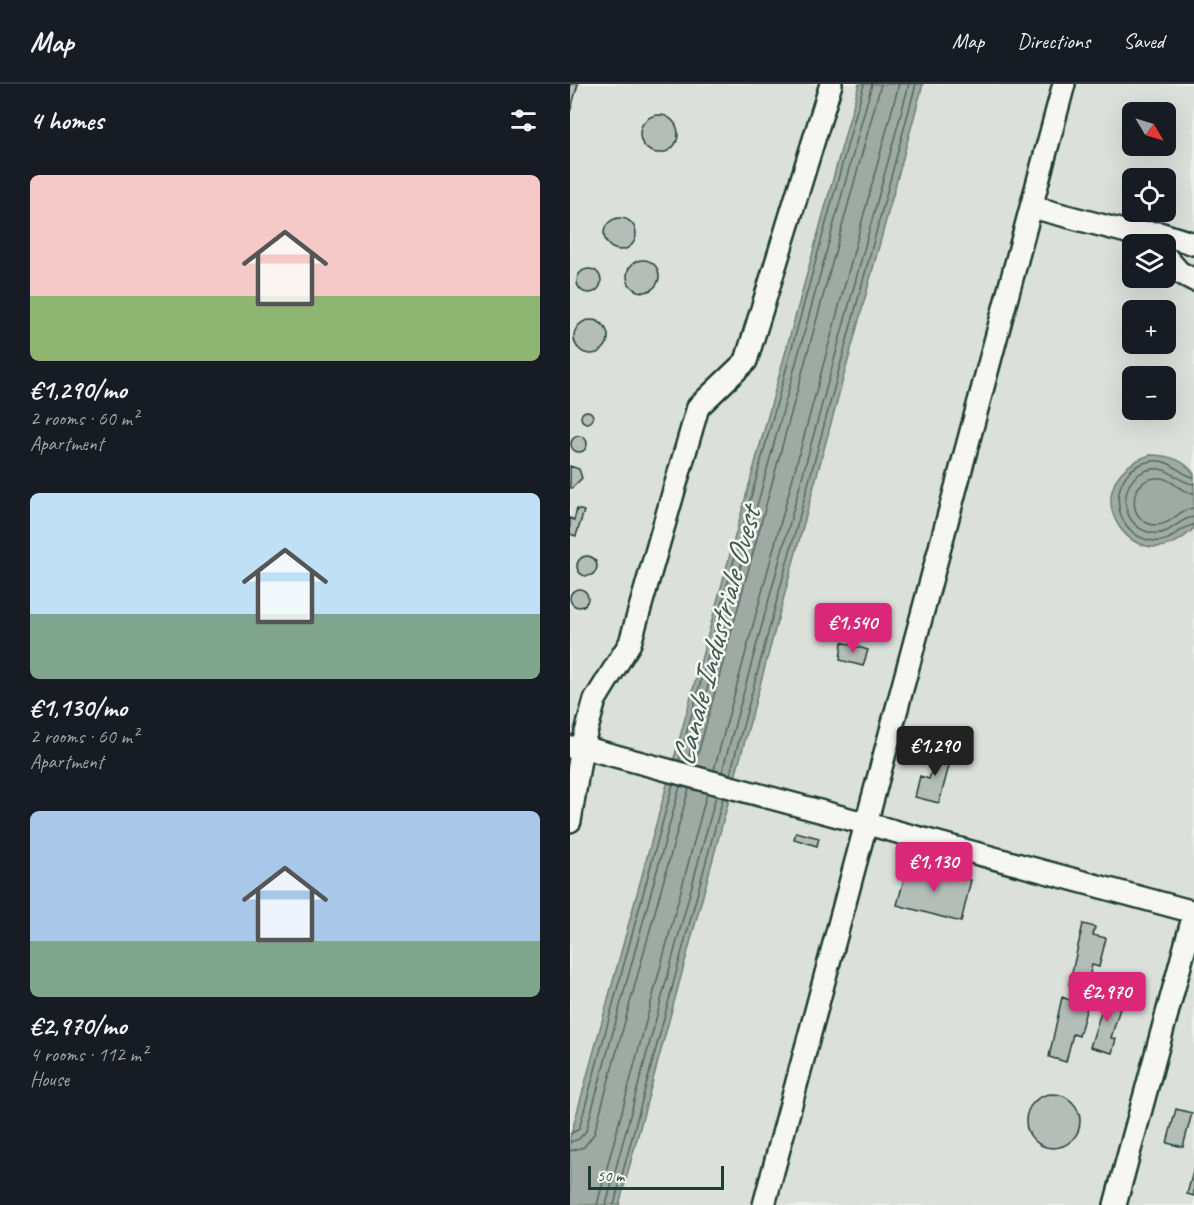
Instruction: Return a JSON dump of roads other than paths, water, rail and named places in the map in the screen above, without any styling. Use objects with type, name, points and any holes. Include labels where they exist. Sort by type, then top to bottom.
[{"type":"lane","points":[[570,821],[576,747],[595,700],[630,643],[698,407],[746,361],[831,84]]},
{"type":"lane","points":[[764,1205],[1065,84]]},
{"type":"lane","points":[[1032,207],[1131,234]]},
{"type":"lane","points":[[1127,232],[1159,233],[1194,244]]},
{"type":"lane","points":[[1176,257],[1194,266]]},
{"type":"lane","points":[[1176,268],[1184,276],[1194,280]]},
{"type":"lane","points":[[576,747],[867,823],[1194,913],[1115,1205]]},
{"type":"water","name":"Canale Industriale Ovest","points":[[859,84],[923,84],[619,1205],[570,1205],[570,1138]]},
{"type":"water","points":[[1150,455],[1175,459],[1194,474],[1194,528],[1172,544],[1150,547],[1132,540],[1118,525],[1111,507],[1113,487],[1125,469]]}]
